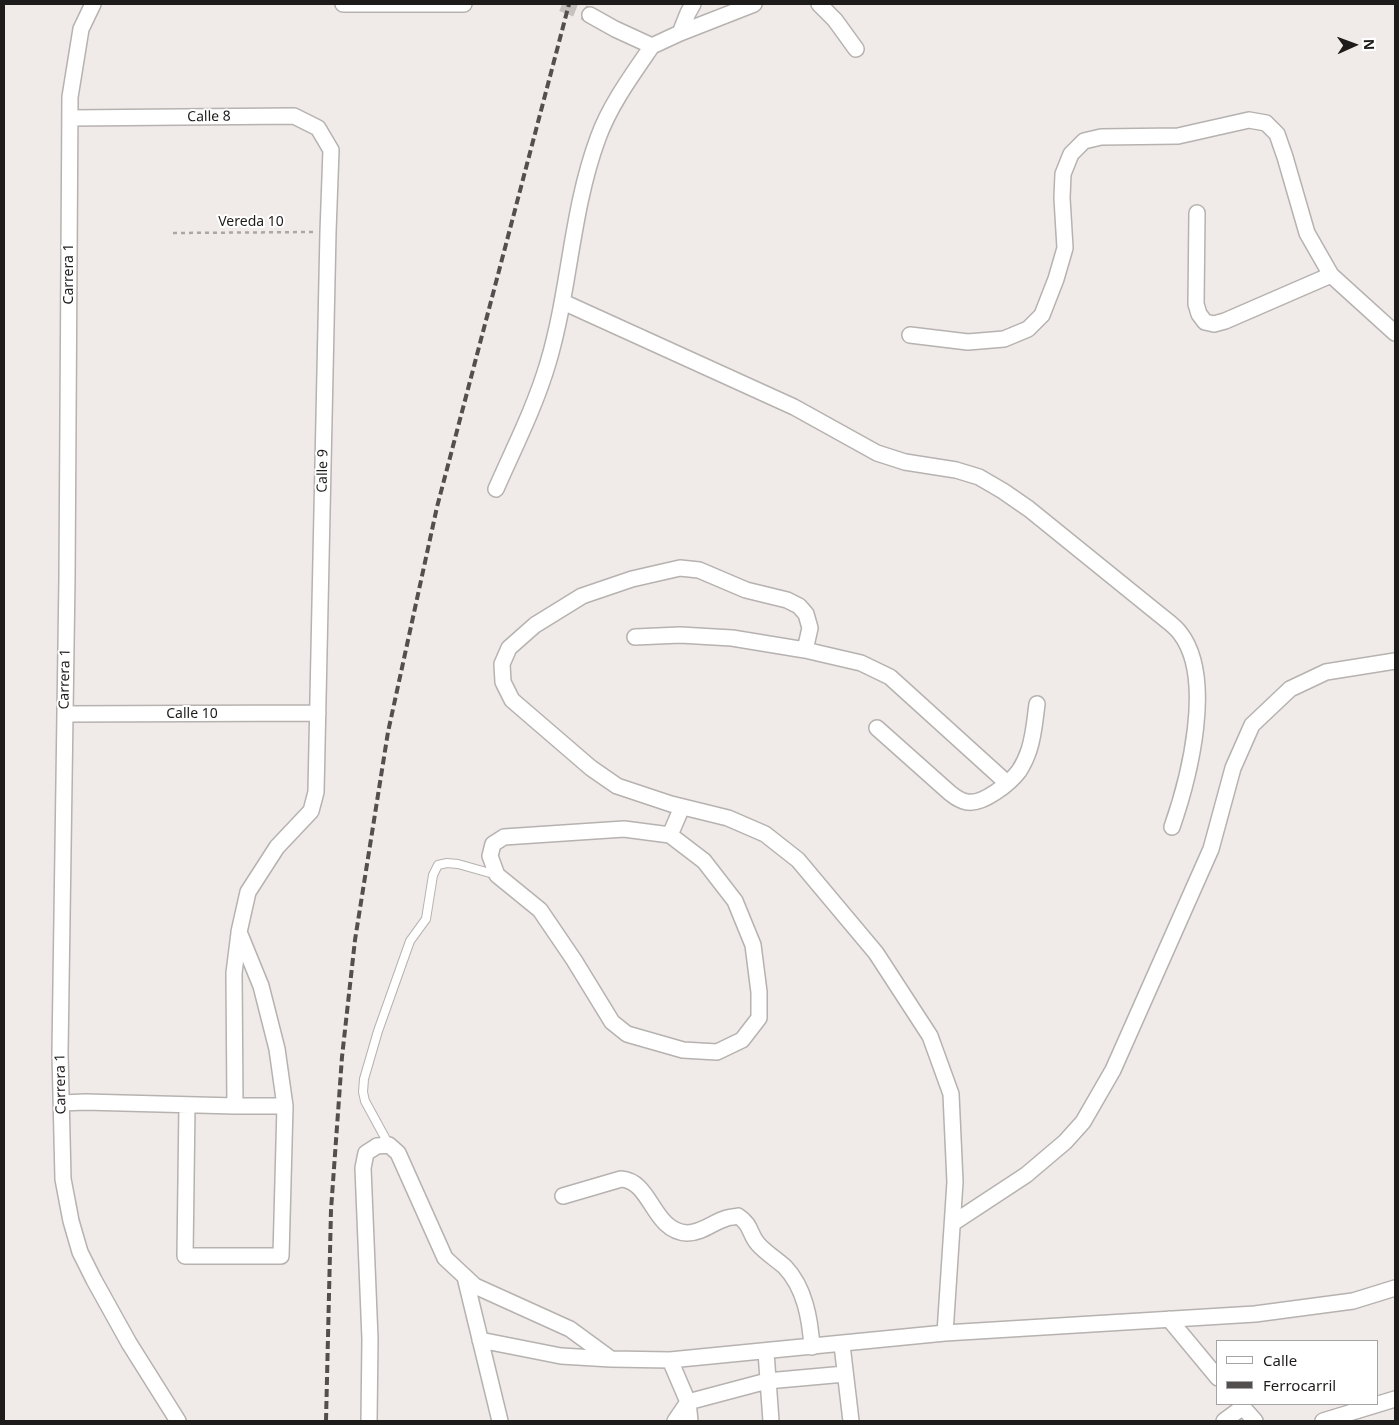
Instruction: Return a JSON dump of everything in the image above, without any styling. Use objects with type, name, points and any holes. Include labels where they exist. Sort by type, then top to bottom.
[{"type":"street","name":"Carrera 1","points":[[93,4],[81,29],[70,98],[60,1053],[63,1179],[71,1221],[80,1252],[130,1343],[178,1421]]},
{"type":"street","points":[[343,4],[464,4]]},
{"type":"street","points":[[680,33],[693,4]]},
{"type":"street","points":[[496,489],[535,401],[548,363],[563,302],[578,205],[598,137],[622,90],[652,46],[754,4]]},
{"type":"street","points":[[819,4],[834,20],[856,50]]},
{"type":"street","points":[[590,15],[652,46]]},
{"type":"street","name":"Calle 8","points":[[70,118],[294,116],[318,128],[331,150]]},
{"type":"street","points":[[910,334],[968,342],[1004,340],[1028,330],[1042,315],[1056,279],[1065,248],[1062,198],[1063,174],[1071,154],[1084,141],[1101,137],[1178,136],[1249,120],[1266,123],[1277,134],[1307,233],[1331,275],[1395,333]]},
{"type":"street","name":"Calle 9","points":[[235,1106],[234,973],[239,932],[248,892],[277,847],[311,811],[316,792],[331,150]]},
{"type":"street","points":[[1197,213],[1196,304],[1199,314],[1205,322],[1214,324],[1225,321],[1331,275]]},
{"type":"street","points":[[563,302],[794,407],[877,453],[905,462],[956,470],[979,477],[1029,509],[1160,615],[1180,633],[1190,652],[1196,678],[1197,713],[1193,747],[1182,799],[1172,827]]},
{"type":"street","points":[[805,650],[810,628],[806,614],[799,606],[787,600],[746,590],[699,570],[680,568],[632,579],[582,596],[535,625],[509,648],[502,664],[503,682],[512,700],[603,778],[617,786],[682,807],[728,818],[765,834],[798,860],[876,953],[930,1036],[951,1094],[955,1182],[945,1333]]},
{"type":"street","points":[[635,637],[680,635],[732,638],[805,650],[861,663],[890,677],[1007,784]]},
{"type":"street","points":[[953,1223],[1026,1175],[1065,1142],[1082,1122],[1113,1070],[1211,849],[1233,768],[1252,725],[1290,689],[1326,672],[1395,661]]},
{"type":"street","points":[[877,728],[950,793],[969,803],[990,796],[1007,784],[1019,770],[1029,750],[1037,704]]},
{"type":"street","name":"Calle 10","points":[[65,714],[318,713]]},
{"type":"street","points":[[670,835],[682,807]]},
{"type":"street","points":[[624,829],[670,835],[704,861],[735,901],[753,945],[759,992],[759,1018],[742,1040],[717,1052],[683,1050],[627,1034],[612,1022],[574,960],[540,910],[497,875],[490,856],[493,844],[504,837],[624,829]]},
{"type":"street","points":[[188,1105],[185,1256],[281,1256],[285,1106],[277,1049],[263,995],[239,932]]},
{"type":"street","points":[[62,1103],[285,1106]]},
{"type":"street","points":[[369,1421],[370,1339],[363,1168],[366,1153],[377,1146],[389,1144],[398,1153],[444,1258],[475,1286],[570,1329],[611,1359]]},
{"type":"street","points":[[563,1196],[621,1179],[630,1180],[637,1185],[667,1226],[676,1231],[687,1233],[699,1231],[727,1218],[738,1216],[746,1222],[755,1241],[762,1250],[785,1267],[792,1277],[805,1302],[810,1322],[812,1347]]},
{"type":"street","points":[[465,1277],[500,1421]]},
{"type":"street","points":[[480,1340],[561,1356],[670,1360],[842,1345],[945,1333],[1254,1314],[1353,1302],[1395,1288]]},
{"type":"street","points":[[1169,1319],[1216,1376]]},
{"type":"street","points":[[842,1345],[851,1421]]},
{"type":"street","points":[[766,1352],[771,1421]]},
{"type":"street","points":[[670,1360],[688,1402],[690,1421]]},
{"type":"street","points":[[675,1421],[688,1402],[767,1381],[845,1374]]},
{"type":"street","points":[[1379,1404],[1395,1399]]},
{"type":"street","points":[[1323,1421],[1375,1405]]},
{"type":"street","points":[[1224,1421],[1242,1406],[1256,1421]]},
{"type":"lane","points":[[389,1144],[365,1101],[363,1092],[364,1079],[378,1031],[410,941],[426,919],[432,875],[438,866],[447,863],[497,875]]},
{"type":"path","name":"Vereda 10","points":[[173,233],[328,232]]},
{"type":"tunnel","points":[[562,4],[590,15]]},
{"type":"railway","points":[[326,1421],[331,1210],[342,1057],[355,940],[388,732],[437,507],[569,4]]}]
